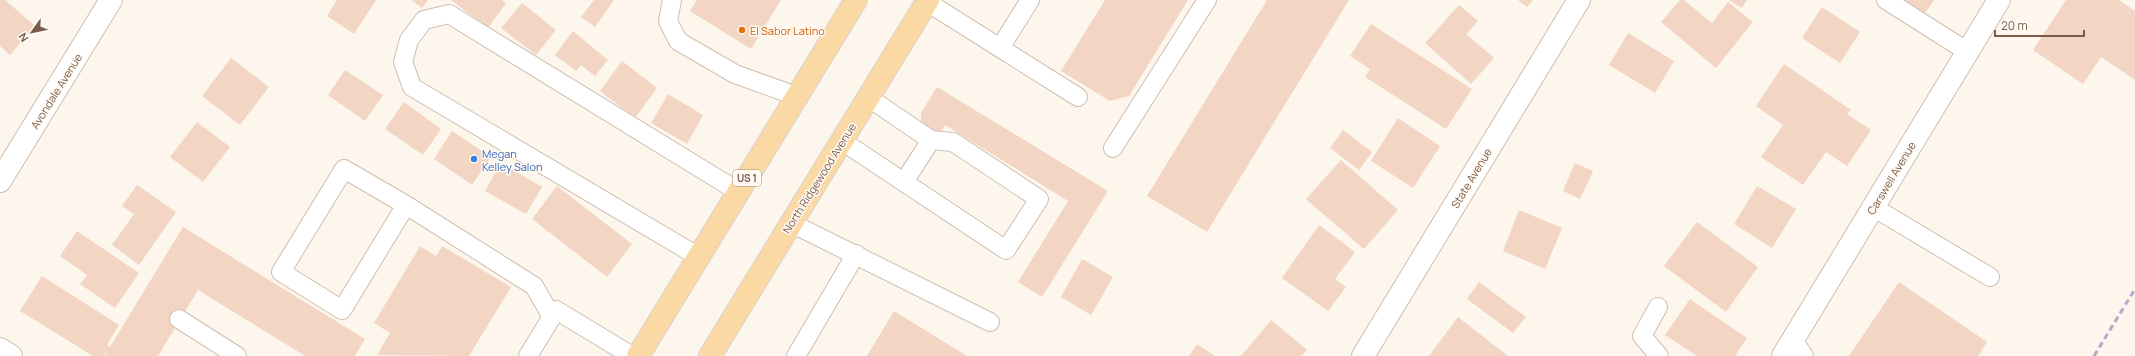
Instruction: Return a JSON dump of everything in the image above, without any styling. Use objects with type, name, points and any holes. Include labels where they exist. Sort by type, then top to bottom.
[{"type":"main road","name":"US 1","points":[[638,356],[856,0]]},
{"type":"main road","name":"North Ridgewood Avenue","points":[[710,356],[927,1]]},
{"type":"street","name":"Avondale Avenue","points":[[0,181],[111,0]]},
{"type":"street","name":"State Avenue","points":[[1363,356],[1579,0]]},
{"type":"street","name":"Carswell Avenue","points":[[1793,351],[1873,207],[1999,0]]},
{"type":"street","points":[[0,349],[11,356]]},
{"type":"lane","points":[[672,0],[668,21],[678,41],[735,74],[796,96]]},
{"type":"lane","points":[[1000,48],[1030,0]]},
{"type":"lane","points":[[1113,148],[1207,0]]},
{"type":"lane","points":[[1886,0],[1968,52]]},
{"type":"lane","points":[[927,1],[1078,97]]},
{"type":"lane","points":[[699,257],[412,88],[403,62],[409,40],[424,20],[449,14],[739,192]]},
{"type":"lane","points":[[842,141],[1006,250],[1039,199],[953,142],[931,140],[869,98]]},
{"type":"lane","points":[[904,182],[931,140]]},
{"type":"lane","points":[[406,205],[342,310],[281,272],[344,169],[406,205],[534,286],[552,316]]},
{"type":"lane","points":[[1873,207],[1990,278]]},
{"type":"lane","points":[[791,223],[990,322]]},
{"type":"lane","points":[[796,356],[856,254]]},
{"type":"lane","points":[[1658,307],[1642,336],[1659,356]]},
{"type":"lane","points":[[528,356],[556,310],[632,356]]},
{"type":"lane","points":[[179,319],[237,356]]},
{"type":"building","points":[[0,0],[5,0],[35,26],[10,55],[0,46]]},
{"type":"building","points":[[337,0],[376,0],[354,34],[327,16]]},
{"type":"building","points":[[411,0],[428,0],[422,8]]},
{"type":"building","points":[[451,0],[502,0],[506,3],[488,28]]},
{"type":"building","points":[[594,0],[614,0],[595,27],[581,17]]},
{"type":"building","name":"El Sabor Latino","points":[[697,0],[781,0],[751,49],[690,11]]},
{"type":"building","points":[[1105,0],[1188,0],[1129,96],[1110,101],[1061,71]]},
{"type":"building","points":[[1267,0],[1349,0],[1207,232],[1147,196]]},
{"type":"building","points":[[1518,0],[1533,0],[1527,7]]},
{"type":"building","points":[[1680,0],[1684,0],[1712,23],[1728,2],[1753,22],[1716,68],[1661,22]]},
{"type":"building","points":[[1729,0],[1747,0],[1742,8]]},
{"type":"building","points":[[1895,0],[1934,0],[1922,18]]},
{"type":"building","points":[[2066,0],[2119,0],[2135,11],[2135,80],[2101,57],[2083,84],[2033,50]]},
{"type":"building","points":[[522,3],[556,30],[536,55],[501,28]]},
{"type":"building","points":[[1459,5],[1478,21],[1466,34],[1494,58],[1471,84],[1425,43]]},
{"type":"building","points":[[1822,7],[1860,32],[1840,63],[1802,38]]},
{"type":"building","points":[[1371,24],[1472,89],[1446,129],[1365,77],[1370,69],[1350,56]]},
{"type":"building","points":[[573,31],[608,60],[595,76],[581,65],[576,71],[555,55]]},
{"type":"building","points":[[1628,33],[1674,61],[1655,93],[1609,65]]},
{"type":"building","points":[[231,58],[269,87],[240,125],[202,96]]},
{"type":"building","points":[[622,61],[657,88],[635,118],[600,91]]},
{"type":"building","points":[[1784,64],[1851,110],[1847,114],[1871,130],[1847,166],[1826,152],[1803,185],[1761,157],[1783,125],[1756,106]]},
{"type":"building","points":[[345,70],[383,95],[365,121],[328,95]]},
{"type":"building","points":[[937,87],[1108,191],[1042,297],[1018,282],[1068,201],[945,125],[942,130],[933,132],[921,124],[921,113]]},
{"type":"building","points":[[668,94],[703,115],[687,144],[651,123]]},
{"type":"building","points":[[404,102],[441,129],[423,155],[385,129]]},
{"type":"building","points":[[1398,118],[1440,146],[1413,188],[1371,161]]},
{"type":"building","points":[[197,122],[230,147],[203,182],[170,157]]},
{"type":"building","points":[[1343,130],[1372,152],[1359,170],[1330,148]]},
{"type":"building","points":[[452,131],[491,157],[472,185],[434,159]]},
{"type":"building","points":[[1341,160],[1398,210],[1364,249],[1306,199]]},
{"type":"building","points":[[501,163],[542,187],[526,214],[485,191]]},
{"type":"building","points":[[1575,163],[1593,171],[1580,199],[1563,191]]},
{"type":"building","points":[[137,185],[176,212],[139,265],[112,245],[134,214],[122,206]]},
{"type":"building","points":[[557,186],[632,244],[607,277],[532,219]]},
{"type":"building","points":[[1757,186],[1796,209],[1772,248],[1734,224]]},
{"type":"building","points":[[1519,210],[1562,228],[1545,269],[1503,251]]},
{"type":"building","points":[[1697,222],[1758,267],[1726,312],[1664,266]]},
{"type":"building","points":[[1319,225],[1355,252],[1335,279],[1346,287],[1328,311],[1282,278]]},
{"type":"building","points":[[183,227],[365,339],[355,356],[305,356],[198,290],[158,356],[105,356],[108,349],[104,356],[93,356],[20,311],[42,276],[119,325],[107,345],[110,347]]},
{"type":"building","points":[[77,231],[139,273],[115,308],[80,284],[87,275],[60,256]]},
{"type":"building","points":[[420,246],[436,256],[442,246],[511,287],[469,356],[377,355],[390,333],[374,323]]},
{"type":"building","points":[[1082,259],[1113,277],[1091,315],[1061,297]]},
{"type":"building","points":[[1479,282],[1526,317],[1513,333],[1467,299]]},
{"type":"building","points":[[1899,282],[1987,342],[1978,356],[1849,356]]},
{"type":"building","points":[[1690,299],[1747,338],[1735,356],[1697,356],[1665,335]]},
{"type":"building","points":[[894,311],[967,356],[867,356]]},
{"type":"building","points":[[1458,317],[1508,356],[1429,356]]},
{"type":"building","points":[[1271,320],[1307,350],[1301,356],[1241,356]]},
{"type":"building","points":[[1197,344],[1215,356],[1189,356]]},
{"type":"railway","points":[[2094,356],[2135,289]]},
{"type":"place","name":"El Sabor Latino","points":[[742,30]]},
{"type":"place","name":"Megan Kelley Salon","points":[[474,159]]}]
